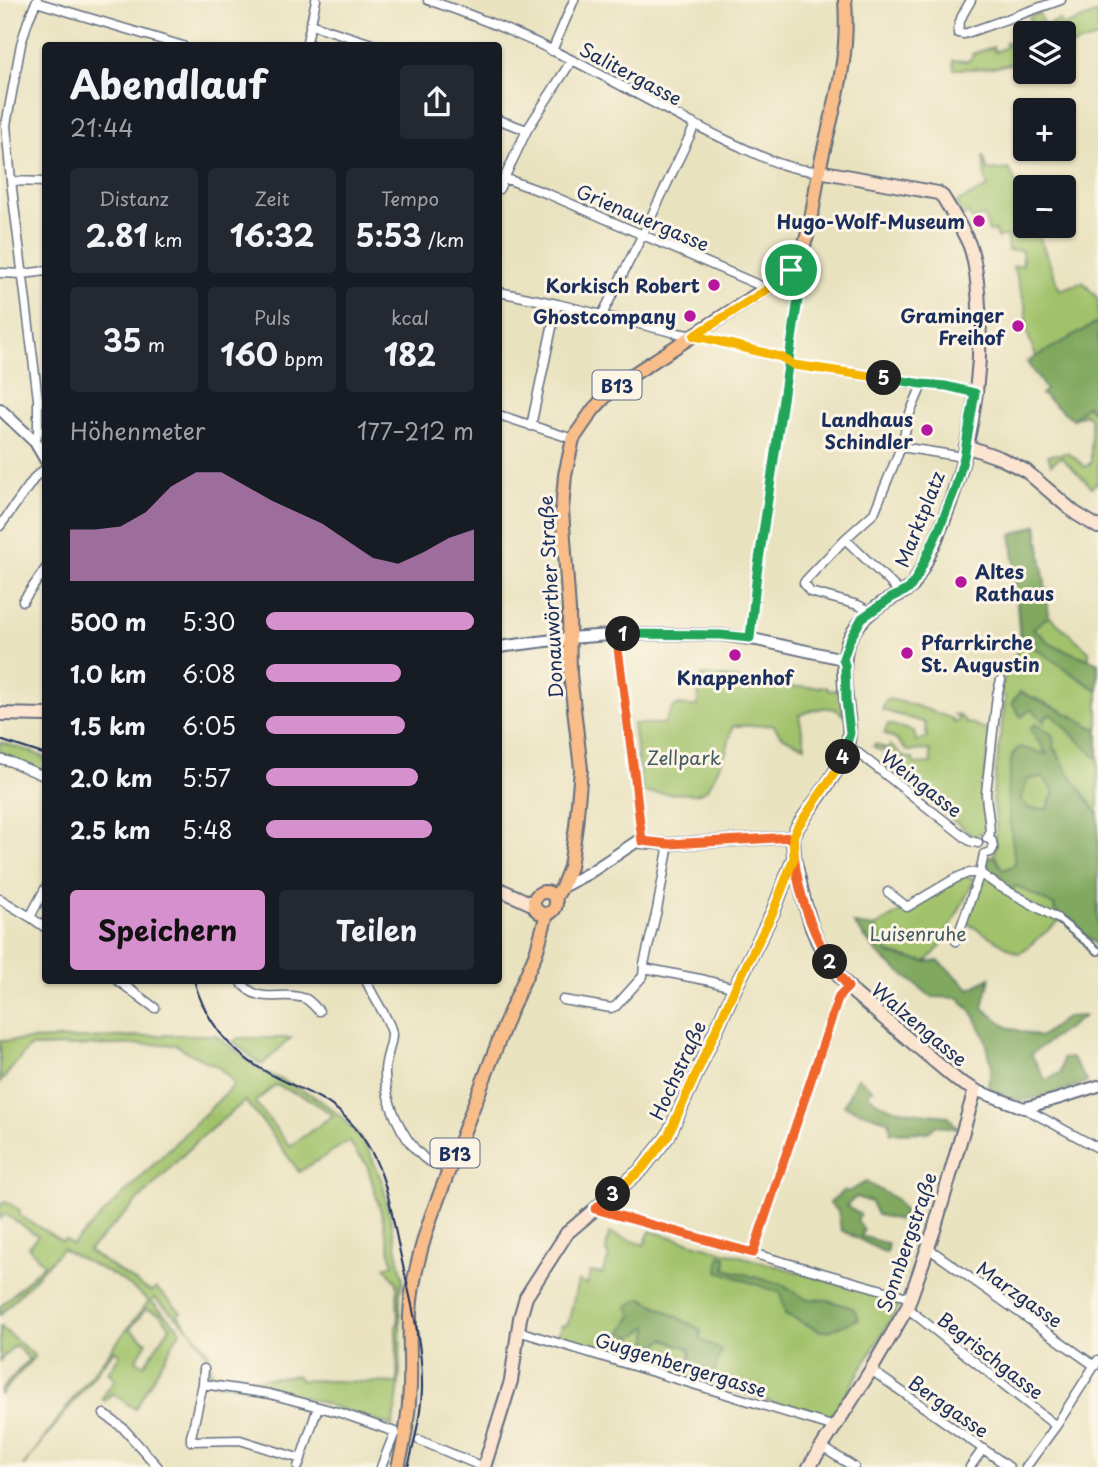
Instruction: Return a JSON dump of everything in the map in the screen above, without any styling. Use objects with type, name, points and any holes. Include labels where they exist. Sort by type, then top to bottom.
[{"type":"main road","name":"B13","points":[[819,171],[843,64],[845,0]]},
{"type":"main road","points":[[825,144],[831,165],[842,175]]},
{"type":"main road","name":"Marktplatz","points":[[819,171],[938,193],[943,197],[970,245],[979,323],[975,393],[955,489],[913,585],[862,618],[849,641],[843,659]]},
{"type":"main road","name":"Donauwörther Straße","points":[[398,1467],[409,1412],[409,1329],[415,1274],[431,1217],[501,1032],[538,944],[546,900],[572,844],[576,826],[581,769],[570,674],[569,610],[562,510],[566,462],[573,439],[593,410],[615,386],[784,278],[802,252],[819,171]]},
{"type":"main road","points":[[965,451],[1007,461],[1026,471],[1075,513],[1098,527]]},
{"type":"main road","points":[[793,837],[840,765],[848,745],[850,733],[843,659]]},
{"type":"main road","points":[[0,714],[42,715]]},
{"type":"main road","name":"Hochstraße","points":[[484,1467],[511,1381],[526,1297],[567,1233],[642,1169],[668,1136],[735,988],[762,937],[794,858],[793,837]]},
{"type":"main road","name":"Walzengasse","points":[[794,858],[807,915],[818,942],[848,987],[958,1081],[975,1090]]},
{"type":"main road","points":[[502,890],[546,900]]},
{"type":"main road","name":"Sonnbergstraße","points":[[809,1467],[871,1370],[909,1303],[975,1090]]},
{"type":"street","points":[[307,42],[316,0]]},
{"type":"street","name":"Salitergasse","points":[[428,0],[459,10],[572,60],[695,125],[780,164],[806,171],[819,171]]},
{"type":"street","points":[[552,51],[574,0]]},
{"type":"street","points":[[971,0],[962,16],[958,33],[964,34],[1061,0]]},
{"type":"street","points":[[31,438],[38,432],[37,419],[42,399],[3,124],[28,21],[36,1],[170,42]]},
{"type":"street","points":[[310,24],[366,42]]},
{"type":"street","points":[[502,182],[527,130],[572,60]]},
{"type":"street","points":[[502,121],[527,130]]},
{"type":"street","points":[[602,315],[695,125]]},
{"type":"street","name":"Grienauergasse","points":[[504,178],[548,194],[768,289]]},
{"type":"street","points":[[10,181],[42,181]]},
{"type":"street","points":[[750,638],[757,573],[800,286],[796,274],[791,270]]},
{"type":"street","points":[[0,273],[42,272]]},
{"type":"street","points":[[502,293],[705,338],[781,357],[794,365],[946,386],[975,393]]},
{"type":"street","points":[[531,426],[557,304]]},
{"type":"street","points":[[672,332],[677,347]]},
{"type":"street","points":[[872,612],[858,605],[810,592],[804,583],[845,539],[874,513],[901,447],[910,413],[922,384]]},
{"type":"street","points":[[0,409],[31,438],[42,455]]},
{"type":"street","points":[[502,416],[573,439]]},
{"type":"street","points":[[901,447],[965,451]]},
{"type":"street","points":[[0,526],[42,471]]},
{"type":"street","points":[[845,539],[901,593]]},
{"type":"street","points":[[23,601],[42,574]]},
{"type":"street","points":[[615,634],[642,841]]},
{"type":"street","points":[[502,647],[615,634],[721,635],[750,638],[843,659]]},
{"type":"street","points":[[989,839],[986,793],[1001,680]]},
{"type":"street","name":"Weingasse","points":[[848,745],[970,841],[978,843]]},
{"type":"street","points":[[0,759],[42,775]]},
{"type":"street","points":[[546,900],[631,845],[642,841],[669,844],[793,837]]},
{"type":"street","points":[[982,838],[992,841],[993,848],[984,854],[977,848],[982,838]]},
{"type":"street","points":[[563,1000],[611,1008],[616,1006],[643,976],[669,844]]},
{"type":"street","points":[[956,941],[984,854]]},
{"type":"street","points":[[888,892],[907,907],[956,878],[968,873],[980,873],[997,886],[1057,918],[1098,951]]},
{"type":"street","points":[[30,917],[42,894]]},
{"type":"street","points":[[0,899],[42,925]]},
{"type":"street","points":[[644,968],[735,988]]},
{"type":"street","points":[[122,984],[155,1008]]},
{"type":"street","points":[[242,984],[259,996],[306,999],[319,1011]]},
{"type":"street","points":[[368,984],[390,1025],[392,1034],[385,1073],[390,1105],[416,1150],[426,1160],[449,1169]]},
{"type":"street","points":[[753,1253],[839,996],[848,987]]},
{"type":"street","points":[[1024,1108],[1098,1086]]},
{"type":"street","name":"Walzengasse","points":[[975,1090],[1024,1108],[1098,1148]]},
{"type":"street","points":[[595,1209],[753,1253],[909,1303]]},
{"type":"street","name":"Marzgasse","points":[[928,1248],[1096,1363]]},
{"type":"street","name":"Begrischgasse","points":[[909,1303],[1056,1426]]},
{"type":"street","name":"Guggenbergergasse","points":[[518,1331],[835,1427]]},
{"type":"street","points":[[1026,1467],[1096,1363]]},
{"type":"street","points":[[204,1369],[191,1441],[240,1440],[299,1463],[318,1407]]},
{"type":"street","name":"Berggasse","points":[[871,1370],[1009,1467]]},
{"type":"street","points":[[203,1384],[270,1394],[354,1417],[395,1432],[381,1467]]},
{"type":"street","points":[[104,1414],[123,1428],[159,1467]]},
{"type":"street","points":[[419,1440],[484,1467]]},
{"type":"street","points":[[822,1447],[854,1467]]},
{"type":"street","points":[[970,1467],[983,1448]]},
{"type":"green space","points":[[1039,13],[1042,21],[1031,21],[1029,17]]},
{"type":"green space","points":[[1098,13],[1098,38],[1076,44],[1076,21]]},
{"type":"green space","points":[[1013,41],[1013,63],[990,68],[954,69],[953,60],[968,61],[972,54],[993,47],[995,52],[1006,47],[1005,43]]},
{"type":"green space","points":[[983,155],[988,171],[1009,169],[1013,177],[1013,238],[1040,238],[1060,290],[1083,282],[1098,299],[1098,322],[1036,357],[1027,332],[1026,308],[1013,266],[1023,265],[1022,250],[1008,251],[1006,235],[997,238],[995,231],[989,232],[984,216],[972,220],[969,213],[961,217],[956,203],[988,187]]},
{"type":"green space","points":[[1098,322],[1098,416],[1087,405],[1073,419],[1041,394],[1046,390],[1027,362]]},
{"type":"green space","points":[[1087,405],[1098,416],[1098,485],[1095,483],[1092,487],[1061,457],[1051,464],[1048,455],[1068,453],[1086,467],[1091,462],[1091,419],[1085,414],[1073,419]]},
{"type":"green space","points":[[1037,525],[1049,616],[1089,651],[1089,659],[1098,663],[1098,946],[1064,917],[1019,954],[967,923],[987,859],[994,855],[996,825],[993,794],[1005,700],[1000,692],[1006,673],[1021,644],[1012,535]]},
{"type":"green space","points":[[1037,525],[1049,616],[1033,628],[1052,645],[1098,663],[1098,691],[1020,638],[1012,535]]},
{"type":"green space","name":"Zellpark","points":[[702,675],[732,678],[760,687],[827,687],[829,691],[840,689],[844,716],[829,708],[799,715],[805,746],[783,736],[774,725],[733,726],[726,752],[708,789],[697,794],[642,793],[633,724],[664,724],[674,707],[697,706]]},
{"type":"green space","points":[[1020,692],[1098,730],[1098,759],[1051,714],[1045,717],[1045,723],[1032,709],[1021,717],[1012,703]]},
{"type":"green space","points":[[886,699],[920,707],[953,719],[956,723],[959,719],[955,715],[960,716],[968,724],[991,732],[983,799],[986,833],[979,832],[975,837],[888,770],[888,761],[883,759],[887,751],[881,751],[873,746],[875,744],[888,749],[890,745],[904,757],[913,759],[914,764],[931,763],[930,750],[907,751],[897,740],[884,733],[888,724],[914,731],[916,741],[927,738],[925,723],[882,710]]},
{"type":"green space","points":[[1035,724],[1053,735],[1054,747],[1066,769],[1098,814],[1098,946],[1054,910],[1055,906],[1017,886],[1010,889],[989,870],[987,859],[994,855],[1003,870],[1015,865],[1007,795],[1012,755],[1019,747],[1047,754],[1030,729]],"holes":[[[1043,777],[1054,792],[1047,809],[1028,808],[1021,798],[1028,779]]]},
{"type":"green space","points":[[0,742],[32,752],[42,757],[42,772],[0,755]]},
{"type":"green space","name":"Luisenruhe","points":[[963,875],[975,879],[940,947],[926,962],[888,953],[875,927]]},
{"type":"green space","points":[[854,924],[875,927],[888,954],[926,962],[939,961],[970,989],[990,978],[983,1008],[1007,1027],[1040,1037],[1067,1017],[1085,1016],[1031,1054],[1046,1081],[1061,1072],[1062,1059],[1072,1058],[1087,1082],[1050,1095],[1020,1101],[987,1089],[992,1067],[985,1037],[974,1015],[959,998],[932,997],[881,957]]},
{"type":"green space","points":[[215,1035],[262,1071],[308,1093],[341,1117],[370,1153],[383,1184],[403,1278],[400,1293],[399,1377],[392,1426],[313,1400],[280,1392],[216,1383],[208,1379],[206,1356],[198,1340],[209,1353],[212,1377],[215,1381],[224,1383],[297,1375],[301,1380],[398,1383],[397,1283],[385,1267],[393,1264],[367,1165],[349,1141],[299,1172],[245,1101],[197,1141],[88,1251],[151,1292],[156,1288],[181,1312],[178,1315],[192,1332],[154,1298],[152,1302],[181,1330],[135,1409],[112,1393],[105,1401],[102,1398],[115,1380],[108,1372],[120,1355],[114,1350],[23,1467],[149,1301],[119,1278],[62,1249],[0,1315],[0,1307],[44,1264],[28,1247],[38,1236],[5,1214],[0,1219],[0,1203],[5,1201],[20,1210],[19,1215],[72,1245],[234,1085],[218,1067],[176,1045],[161,1044],[29,1047],[0,1083],[0,1041]],"holes":[[[276,1085],[307,1098],[333,1115],[290,1146],[255,1102]],[[146,1309],[160,1314],[170,1327],[144,1365],[136,1360],[147,1342],[130,1329]]]},
{"type":"green space","points":[[238,1038],[291,1038],[262,1065],[233,1042]]},
{"type":"green space","points":[[857,1077],[873,1090],[868,1093],[873,1099],[882,1104],[892,1108],[948,1116],[958,1129],[937,1125],[928,1132],[891,1133],[889,1121],[844,1106]]},
{"type":"green space","points":[[866,1182],[896,1199],[905,1213],[899,1220],[877,1215],[871,1202],[856,1197],[846,1206],[861,1215],[857,1220],[864,1230],[861,1236],[888,1244],[886,1253],[841,1230],[838,1211],[829,1203],[843,1191],[850,1191]]},
{"type":"green space","points":[[650,1231],[902,1301],[831,1419],[557,1336],[561,1326],[568,1324],[578,1281],[587,1285],[591,1272],[602,1274],[609,1258],[606,1251],[609,1233],[644,1245]]},
{"type":"green space","points":[[720,1255],[726,1256],[725,1269],[780,1284],[806,1299],[827,1300],[853,1308],[859,1319],[828,1331],[820,1331],[785,1314],[781,1293],[718,1271]]},
{"type":"green space","points":[[642,1298],[701,1330],[700,1339],[722,1351],[713,1379],[691,1372],[690,1349],[664,1339],[650,1353],[647,1345],[649,1326],[633,1337],[621,1333],[632,1316],[628,1306]]},
{"type":"green space","points":[[0,1326],[35,1356],[0,1395],[0,1391],[29,1359],[15,1345],[0,1361]]},
{"type":"railway","points":[[0,740],[42,754]]},
{"type":"railway","points":[[195,984],[211,1020],[239,1053],[263,1070],[333,1107],[358,1131],[375,1159],[390,1206],[415,1318],[422,1371],[420,1409],[408,1467]]},
{"type":"place","name":"Hugo-Wolf-Museum","points":[[979,221]]},
{"type":"place","name":"Korkisch Robert","points":[[714,285]]},
{"type":"place","name":"Ghostcompany","points":[[690,316]]},
{"type":"place","name":"Graminger Freihof","points":[[1018,326]]},
{"type":"place","name":"Landhaus Schindler","points":[[927,430]]},
{"type":"place","name":"Altes Rathaus","points":[[961,582]]},
{"type":"place","name":"Pfarrkirche St. Augustin","points":[[907,653]]},
{"type":"place","name":"Knappenhof","points":[[735,655]]},
{"type":"route","points":[[791,270],[768,289],[694,336],[781,357],[788,362],[794,365],[946,386],[975,393],[964,457],[955,489],[913,585],[862,618],[849,641],[843,659],[850,733],[848,745],[840,765],[797,828],[793,837],[793,840],[794,858],[762,937],[735,988],[668,1136],[642,1169],[595,1209],[753,1253],[839,996],[848,987],[818,942],[807,915],[794,858],[793,837],[669,844],[642,841],[615,634],[721,635],[750,638],[757,573],[769,498],[788,362],[800,286],[796,274],[791,270]]}]
